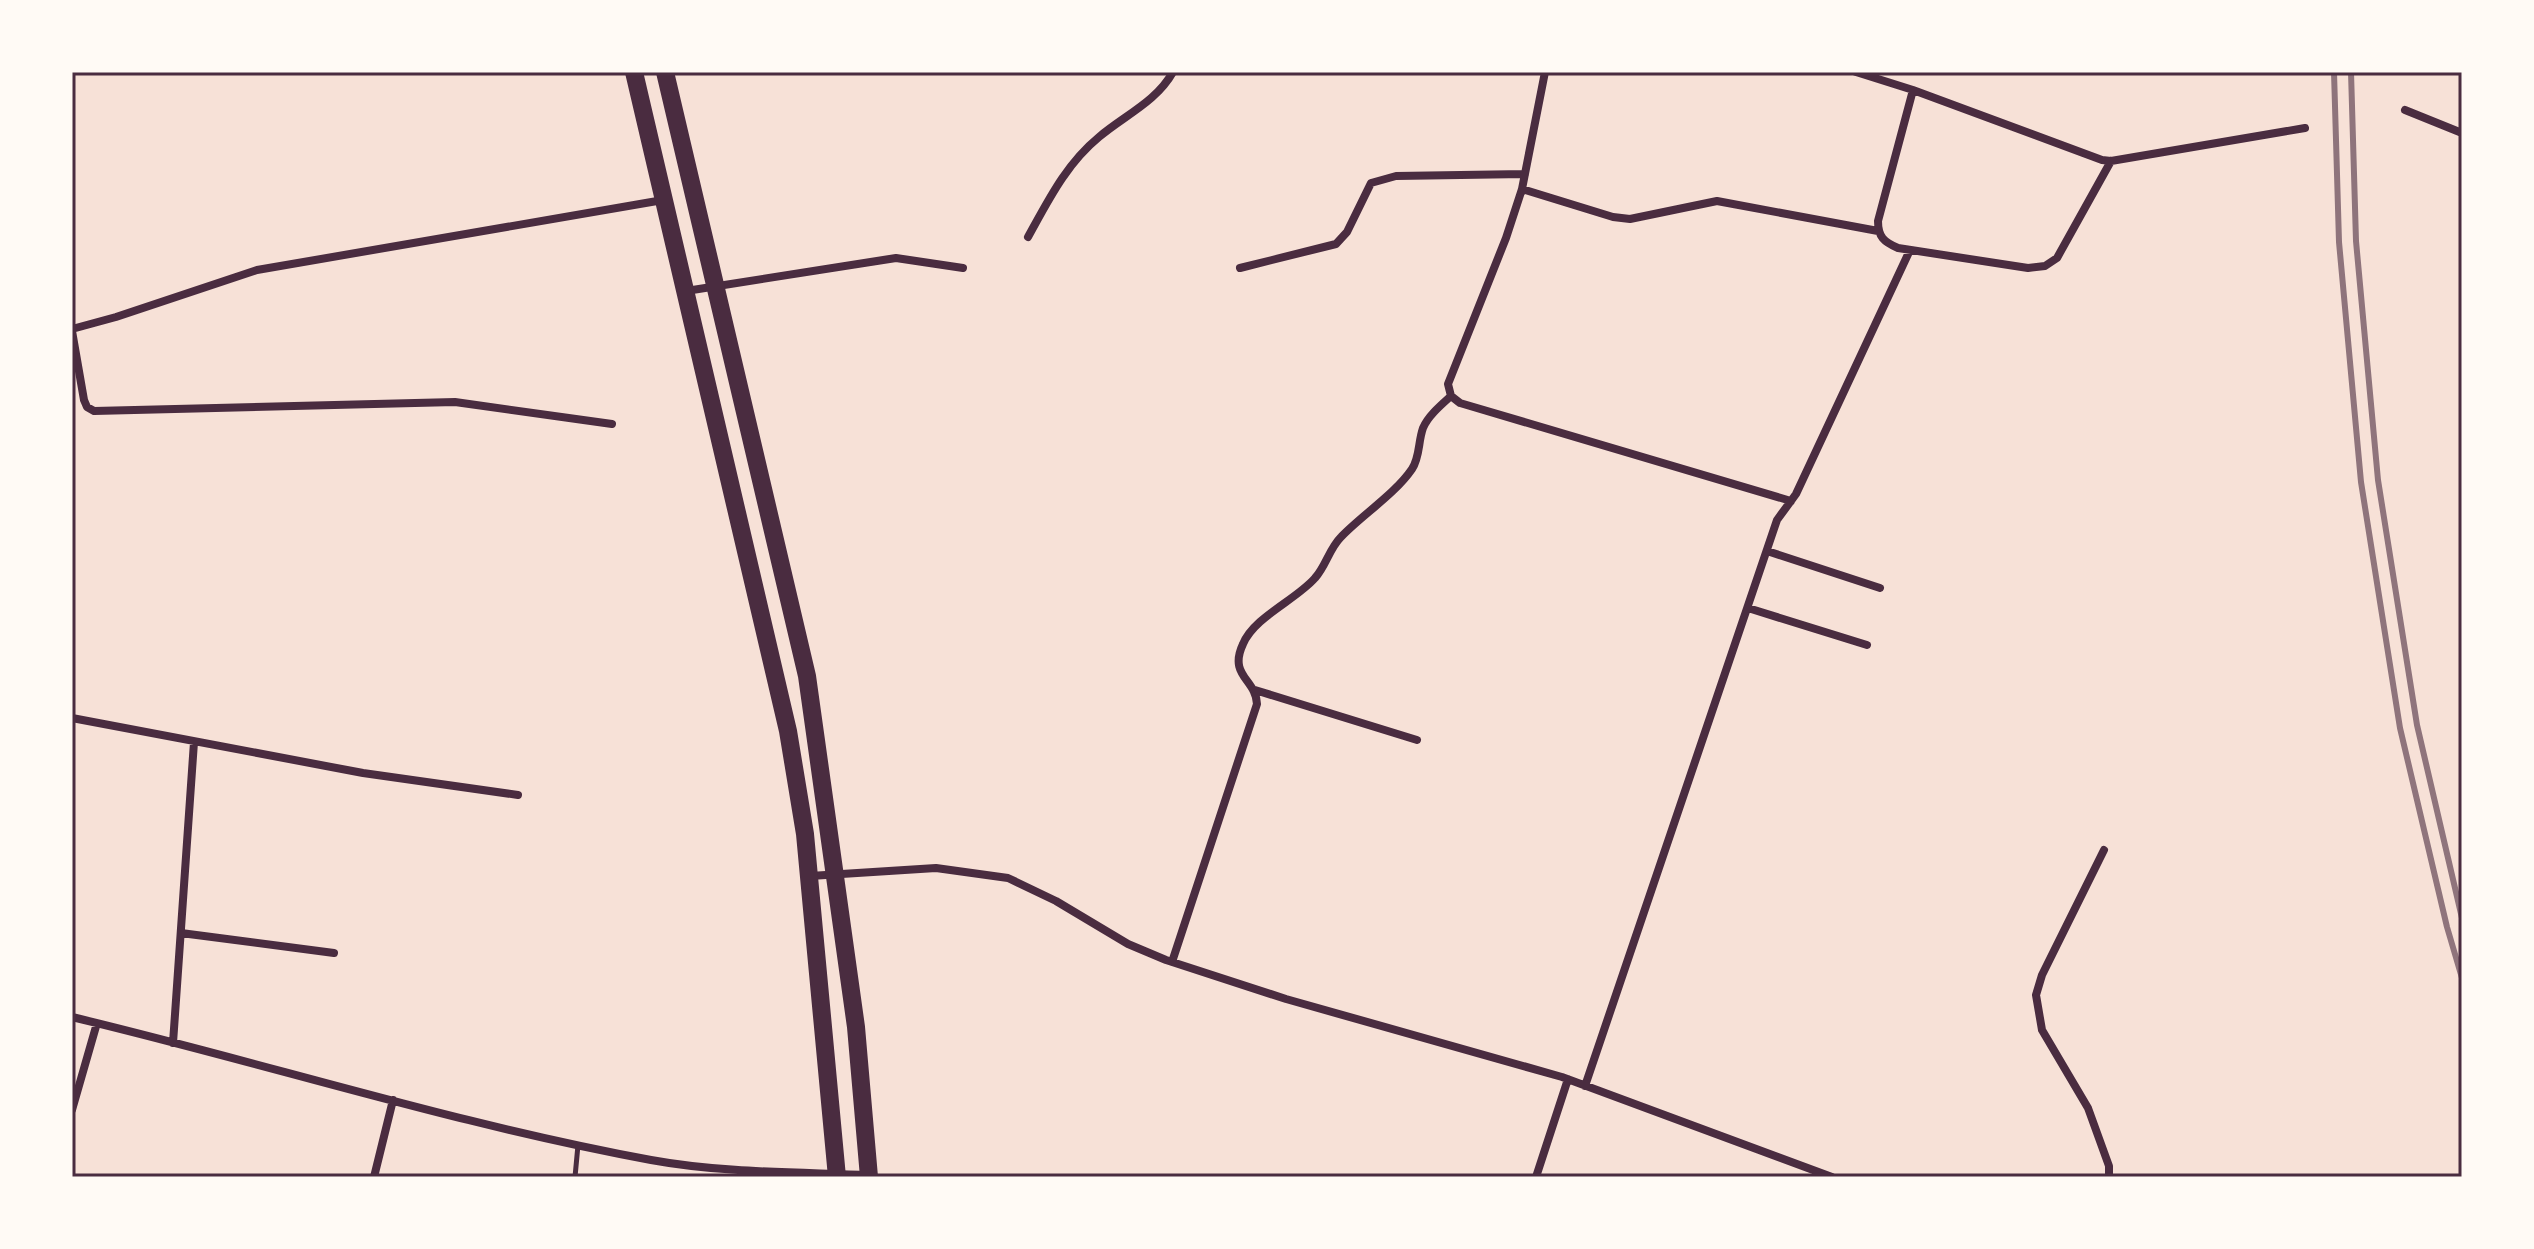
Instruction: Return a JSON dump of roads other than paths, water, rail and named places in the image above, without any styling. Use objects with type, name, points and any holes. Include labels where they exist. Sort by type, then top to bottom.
[{"type":"highway","points":[[634,72],[788,731],[805,834],[837,1175]]},
{"type":"highway","points":[[665,72],[807,676],[856,1027],[869,1176]]},
{"type":"street","points":[[1028,237],[1073,162],[1098,137],[1153,98],[1173,72]]},
{"type":"street","points":[[1545,72],[1522,189],[1506,238],[1448,384],[1451,396],[1460,403],[1791,501]]},
{"type":"street","points":[[1856,72],[2102,160],[2305,128]]},
{"type":"street","points":[[1913,90],[1878,221],[1878,231],[1887,243],[1910,250],[2028,268],[2045,266],[2057,258],[2111,161]]},
{"type":"street","points":[[2405,110],[2462,133]]},
{"type":"street","points":[[1240,268],[1336,244],[1347,232],[1371,183],[1396,176],[1525,174]]},
{"type":"street","points":[[1522,189],[1621,218],[1648,217],[1717,201],[1878,231]]},
{"type":"street","points":[[612,424],[455,402],[94,411],[87,407],[84,400],[72,330],[257,270],[664,199]]},
{"type":"street","points":[[1585,1086],[1777,520],[1791,501],[1910,250]]},
{"type":"street","points":[[686,291],[896,258],[963,268]]},
{"type":"street","points":[[1417,740],[1255,690],[1239,671],[1242,644],[1253,629],[1317,576],[1331,548],[1341,536],[1406,476],[1417,459],[1424,426],[1451,396]]},
{"type":"street","points":[[1767,551],[1880,588]]},
{"type":"street","points":[[1748,608],[1867,645]]},
{"type":"street","points":[[1172,962],[1257,704],[1255,690]]},
{"type":"street","points":[[72,718],[363,773],[518,795]]},
{"type":"street","points":[[173,1043],[194,742]]},
{"type":"street","points":[[2104,850],[2042,975],[2036,995],[2042,1030],[2088,1108],[2109,1166],[2109,1177]]},
{"type":"street","points":[[809,876],[936,868],[1008,878],[1056,901],[1128,944],[1172,962],[1286,999],[1568,1079],[1832,1177]]},
{"type":"street","points":[[181,933],[334,953]]},
{"type":"street","points":[[72,1017],[393,1100],[653,1160],[746,1170],[869,1176]]},
{"type":"street","points":[[72,1110],[97,1023]]},
{"type":"street","points":[[1536,1177],[1568,1079]]},
{"type":"street","points":[[374,1177],[393,1100]]},
{"type":"lane","points":[[575,1177],[578,1144]]},
{"type":"railway","points":[[2334,72],[2339,242],[2361,482],[2400,728],[2462,978]]},
{"type":"railway","points":[[2351,72],[2356,241],[2378,480],[2417,725],[2462,918]]}]
